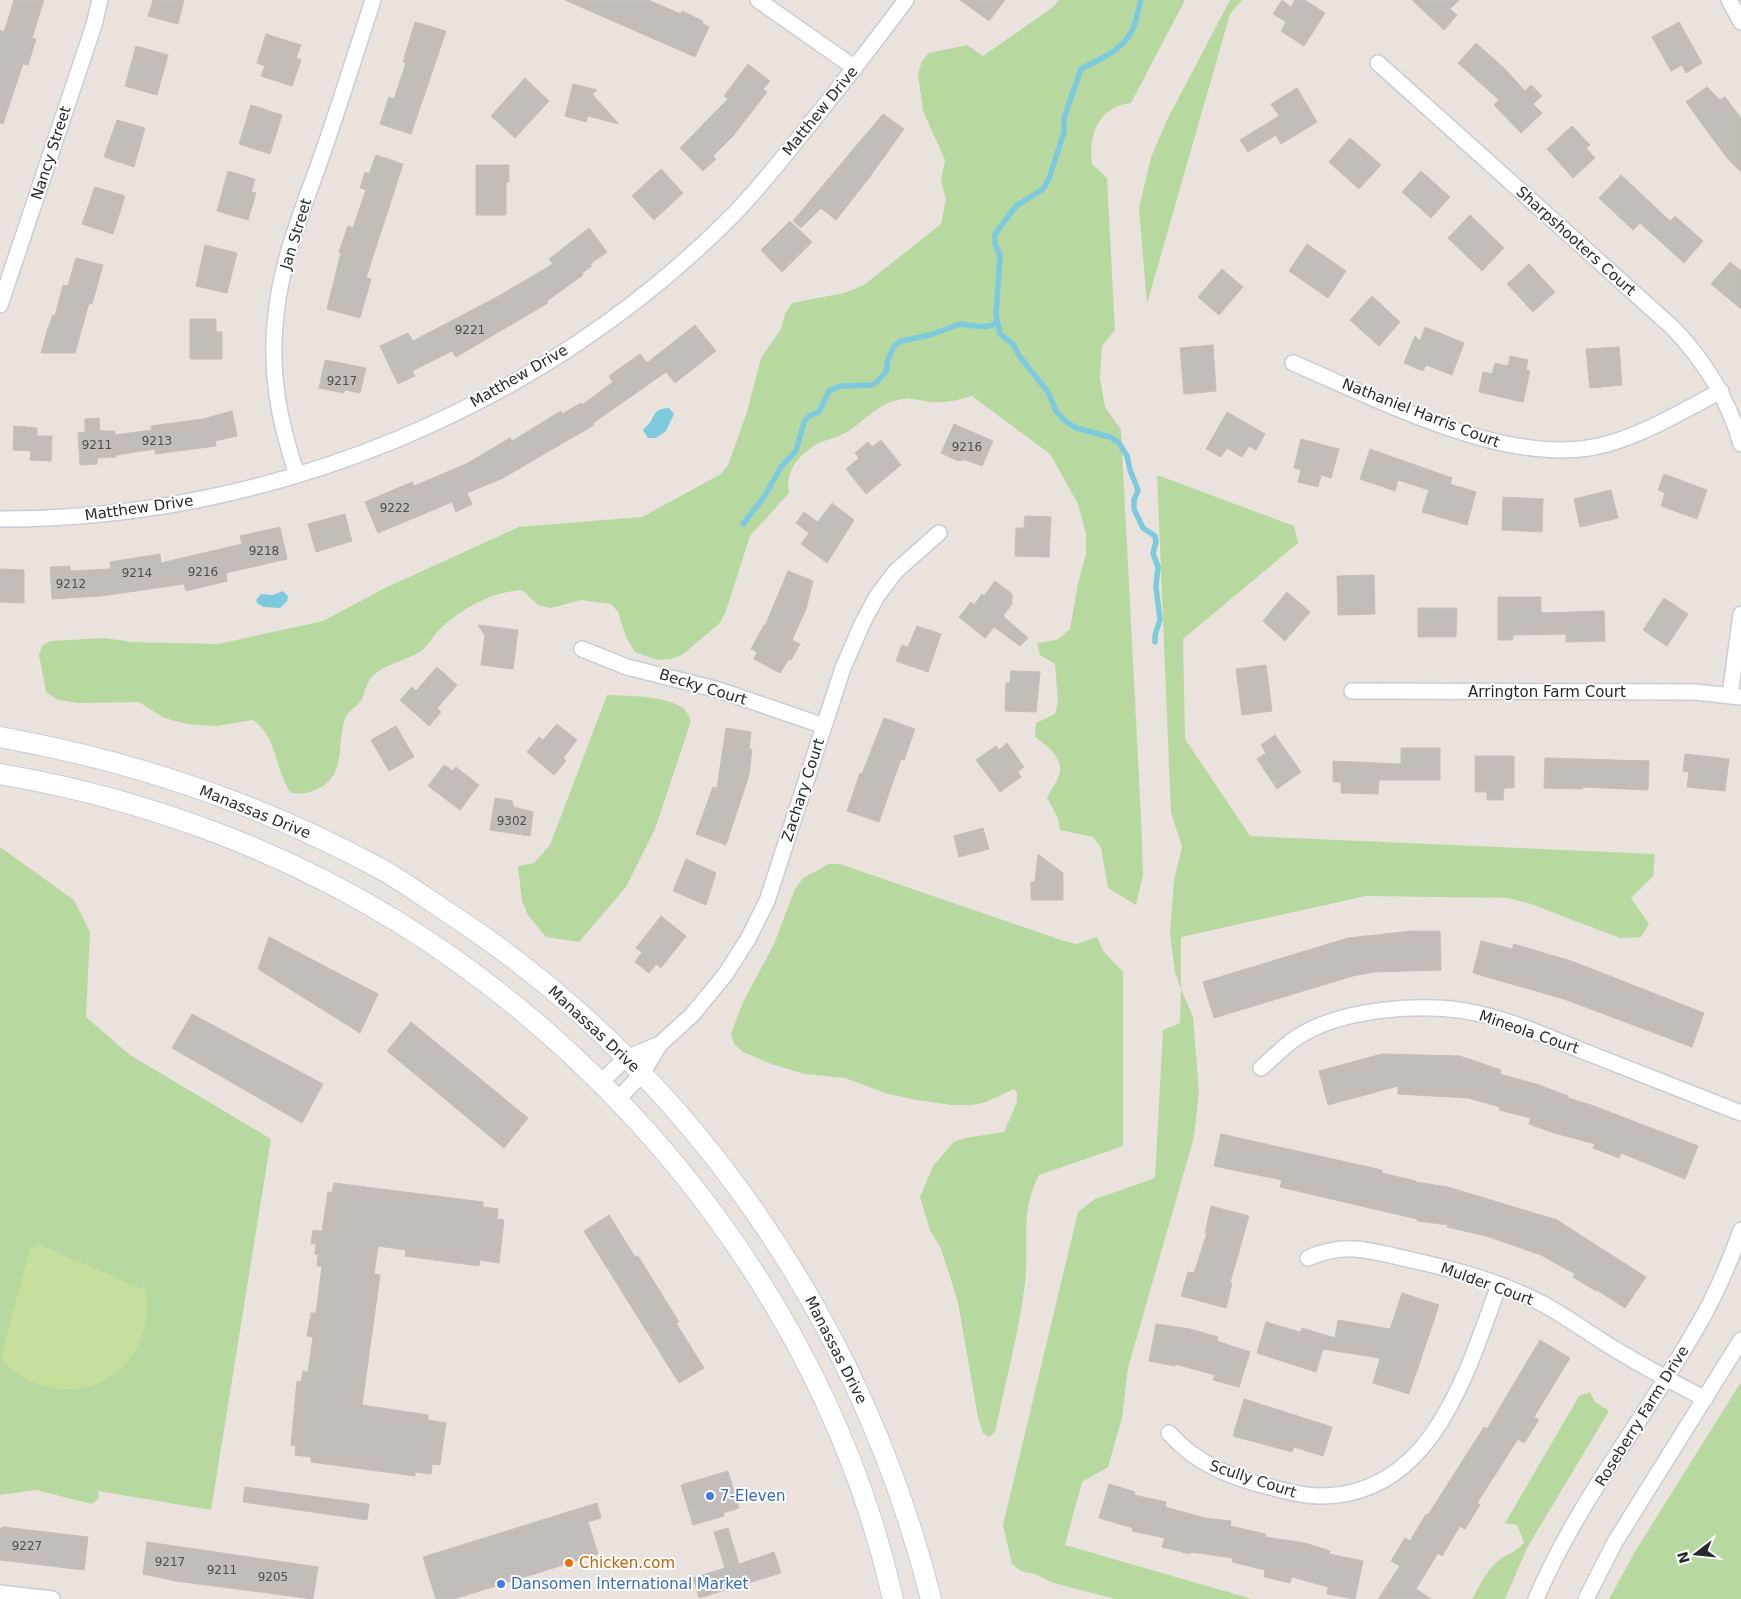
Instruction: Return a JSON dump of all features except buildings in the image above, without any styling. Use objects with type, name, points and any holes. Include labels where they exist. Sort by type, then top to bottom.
[{"type":"street","name":"Nancy Street","points":[[0,305],[94,25],[100,0]]},
{"type":"street","name":"Jan Street","points":[[297,475],[283,432],[277,405],[274,378],[276,314],[296,227],[373,0]]},
{"type":"street","points":[[758,0],[855,68]]},
{"type":"street","name":"Matthew Drive","points":[[0,518],[92,516],[232,494],[297,475],[377,447],[446,418],[520,378],[627,307],[687,258],[735,213],[855,68],[906,0]]},
{"type":"street","points":[[1729,0],[1741,22]]},
{"type":"street","name":"Sharpshooters Court","points":[[1378,63],[1672,327],[1696,353],[1720,391],[1735,422],[1741,444]]},
{"type":"street","name":"Nathaniel Harris Court","points":[[1293,363],[1449,427],[1510,446],[1546,451],[1576,450],[1606,444],[1635,435],[1720,391]]},
{"type":"street","name":"Zachary Court","points":[[617,1100],[642,1074],[660,1044],[692,1015],[725,975],[748,939],[767,901],[843,668],[862,624],[877,596],[896,571],[939,533]]},
{"type":"street","points":[[1736,696],[1741,614]]},
{"type":"street","name":"Becky Court","points":[[582,649],[627,667],[719,690],[824,726]]},
{"type":"street","name":"Arrington Farm Court","points":[[1352,691],[1695,692],[1736,696]]},
{"type":"street","name":"Manassas Drive","points":[[0,736],[148,770],[274,817],[384,871],[484,936],[536,976],[626,1058],[692,1131],[747,1200],[782,1249],[853,1379],[882,1446],[908,1516],[931,1599]]},
{"type":"street","points":[[0,774],[105,796],[170,816],[230,838],[341,891],[401,924],[459,962],[513,1002],[617,1100],[686,1179],[764,1286],[795,1342],[845,1447],[875,1530],[893,1599]]},
{"type":"street","name":"Mineola Court","points":[[1261,1068],[1296,1038],[1320,1026],[1358,1015],[1402,1009],[1439,1008],[1476,1013],[1523,1027],[1741,1113]]},
{"type":"street","name":"Zachary Court","points":[[600,1083],[626,1058],[660,1044]]},
{"type":"street","name":"Roseberry Farm Drive","points":[[1536,1599],[1573,1525],[1698,1326],[1728,1264],[1741,1230]]},
{"type":"street","name":"Mulder Court","points":[[1308,1258],[1324,1251],[1360,1248],[1456,1270],[1500,1285],[1541,1303],[1625,1356],[1705,1399]]},
{"type":"street","name":"Scully Court","points":[[1169,1433],[1183,1450],[1202,1462],[1238,1478],[1271,1488],[1319,1496],[1357,1492],[1380,1483],[1396,1474],[1419,1452],[1439,1425],[1456,1396],[1500,1285]]},
{"type":"street","points":[[1586,1599],[1615,1542],[1741,1340]]},
{"type":"street","points":[[0,1592],[52,1599]]},
{"type":"green space","points":[[1059,0],[1185,0],[1131,103],[1120,105],[1111,110],[1098,124],[1094,133],[1091,153],[1092,164],[1107,178],[1115,330],[1102,346],[1100,378],[1105,407],[1121,430],[1143,875],[1136,905],[1108,888],[1101,848],[1093,837],[1060,830],[1058,818],[1047,798],[1059,776],[1059,764],[1054,753],[1035,737],[1036,723],[1055,714],[1058,702],[1055,664],[1040,655],[1037,643],[1057,640],[1070,629],[1078,583],[1086,554],[1086,534],[1078,504],[1050,454],[972,396],[941,402],[911,399],[896,400],[881,407],[849,431],[817,444],[804,453],[791,471],[788,485],[789,493],[750,536],[726,611],[720,623],[682,655],[671,659],[658,660],[635,652],[626,637],[618,612],[611,604],[581,600],[551,608],[538,605],[522,590],[499,594],[466,609],[438,631],[421,651],[382,669],[371,678],[362,700],[345,719],[339,759],[334,775],[321,787],[312,791],[291,793],[267,735],[253,720],[216,726],[187,724],[164,718],[139,702],[79,703],[58,700],[46,692],[39,655],[42,646],[50,641],[104,638],[132,642],[218,644],[323,621],[385,588],[519,527],[642,517],[721,474],[728,465],[747,412],[761,358],[781,329],[785,314],[792,303],[844,293],[864,285],[941,224],[946,199],[941,181],[945,160],[923,111],[918,74],[922,61],[929,53],[967,45],[983,56],[1053,7]]},
{"type":"green space","points":[[1230,0],[1242,0],[1230,14],[1147,304],[1139,208],[1151,157],[1167,120]]},
{"type":"green space","points":[[1157,475],[1294,526],[1298,543],[1183,639],[1185,739],[1250,836],[1655,854],[1653,876],[1631,898],[1649,924],[1641,937],[1620,938],[1531,904],[1508,898],[1366,896],[1181,937],[1181,989],[1175,972],[1170,933],[1174,880],[1182,847],[1171,812]]},
{"type":"green space","points":[[607,695],[656,698],[666,701],[683,708],[691,721],[655,829],[626,887],[579,942],[546,937],[528,915],[522,901],[518,866],[534,863],[550,845]]},
{"type":"green space","points":[[0,847],[74,900],[90,932],[86,1017],[130,1055],[271,1139],[211,1510],[98,1491],[99,1498],[92,1504],[36,1490],[0,1495]]},
{"type":"green space","points":[[829,864],[840,864],[1064,941],[1077,944],[1097,937],[1104,952],[1123,972],[1123,1146],[1039,1175],[1029,1202],[1027,1215],[1025,1283],[1012,1358],[995,1432],[989,1437],[983,1433],[978,1417],[958,1303],[941,1249],[930,1230],[920,1197],[933,1166],[954,1142],[965,1138],[1004,1132],[1017,1102],[1017,1093],[1014,1089],[986,1102],[972,1105],[952,1105],[917,1100],[888,1094],[845,1078],[805,1074],[771,1064],[743,1052],[734,1044],[731,1034],[743,1002],[774,944],[795,889],[803,878]]},
{"type":"green space","points":[[1181,989],[1193,1017],[1199,1091],[1194,1137],[1128,1368],[1122,1418],[1108,1467],[1082,1482],[1065,1545],[1252,1599],[1116,1599],[1053,1583],[1035,1574],[1021,1571],[1012,1564],[1003,1525],[1078,1212],[1095,1199],[1155,1178],[1163,1030],[1180,1023]]},
{"type":"green space","points":[[40,1245],[145,1290],[145,1321],[137,1347],[122,1367],[101,1382],[77,1389],[51,1388],[25,1378],[1,1359],[30,1249]]},
{"type":"green space","points":[[1741,1382],[1741,1599],[1609,1599],[1636,1550]]},
{"type":"green space","points":[[1590,1392],[1595,1402],[1609,1411],[1527,1548],[1505,1599],[1472,1599],[1485,1576],[1497,1561],[1517,1549],[1524,1542],[1517,1525],[1505,1523],[1579,1396]]},
{"type":"water","points":[[669,408],[674,414],[666,431],[656,438],[648,438],[643,430],[657,411]]},
{"type":"water","points":[[283,591],[288,596],[287,601],[280,608],[263,607],[257,603],[256,600],[261,594],[273,595]]},
{"type":"waterway","points":[[1141,0],[1134,26],[1125,41],[1105,57],[1081,69],[1064,118],[1064,132],[1049,179],[1043,189],[1016,206],[995,234],[995,244],[1000,255],[996,314],[1000,334],[1013,344],[1020,357],[1048,392],[1056,411],[1065,421],[1076,428],[1110,437],[1119,443],[1127,456],[1138,490],[1134,500],[1134,509],[1143,528],[1155,536],[1156,542],[1153,553],[1158,567],[1156,586],[1160,620],[1155,635],[1155,642]]},
{"type":"waterway","points":[[743,524],[764,497],[781,467],[796,451],[804,422],[809,416],[819,412],[829,391],[840,386],[872,385],[878,381],[887,370],[887,362],[894,346],[901,341],[930,335],[960,324],[984,327],[993,325],[996,322]]},
{"type":"place","name":"7-Eleven","points":[[710,1496]]},
{"type":"place","name":"Chicken.com","points":[[569,1563]]},
{"type":"place","name":"Dansomen International Market","points":[[501,1584]]}]
